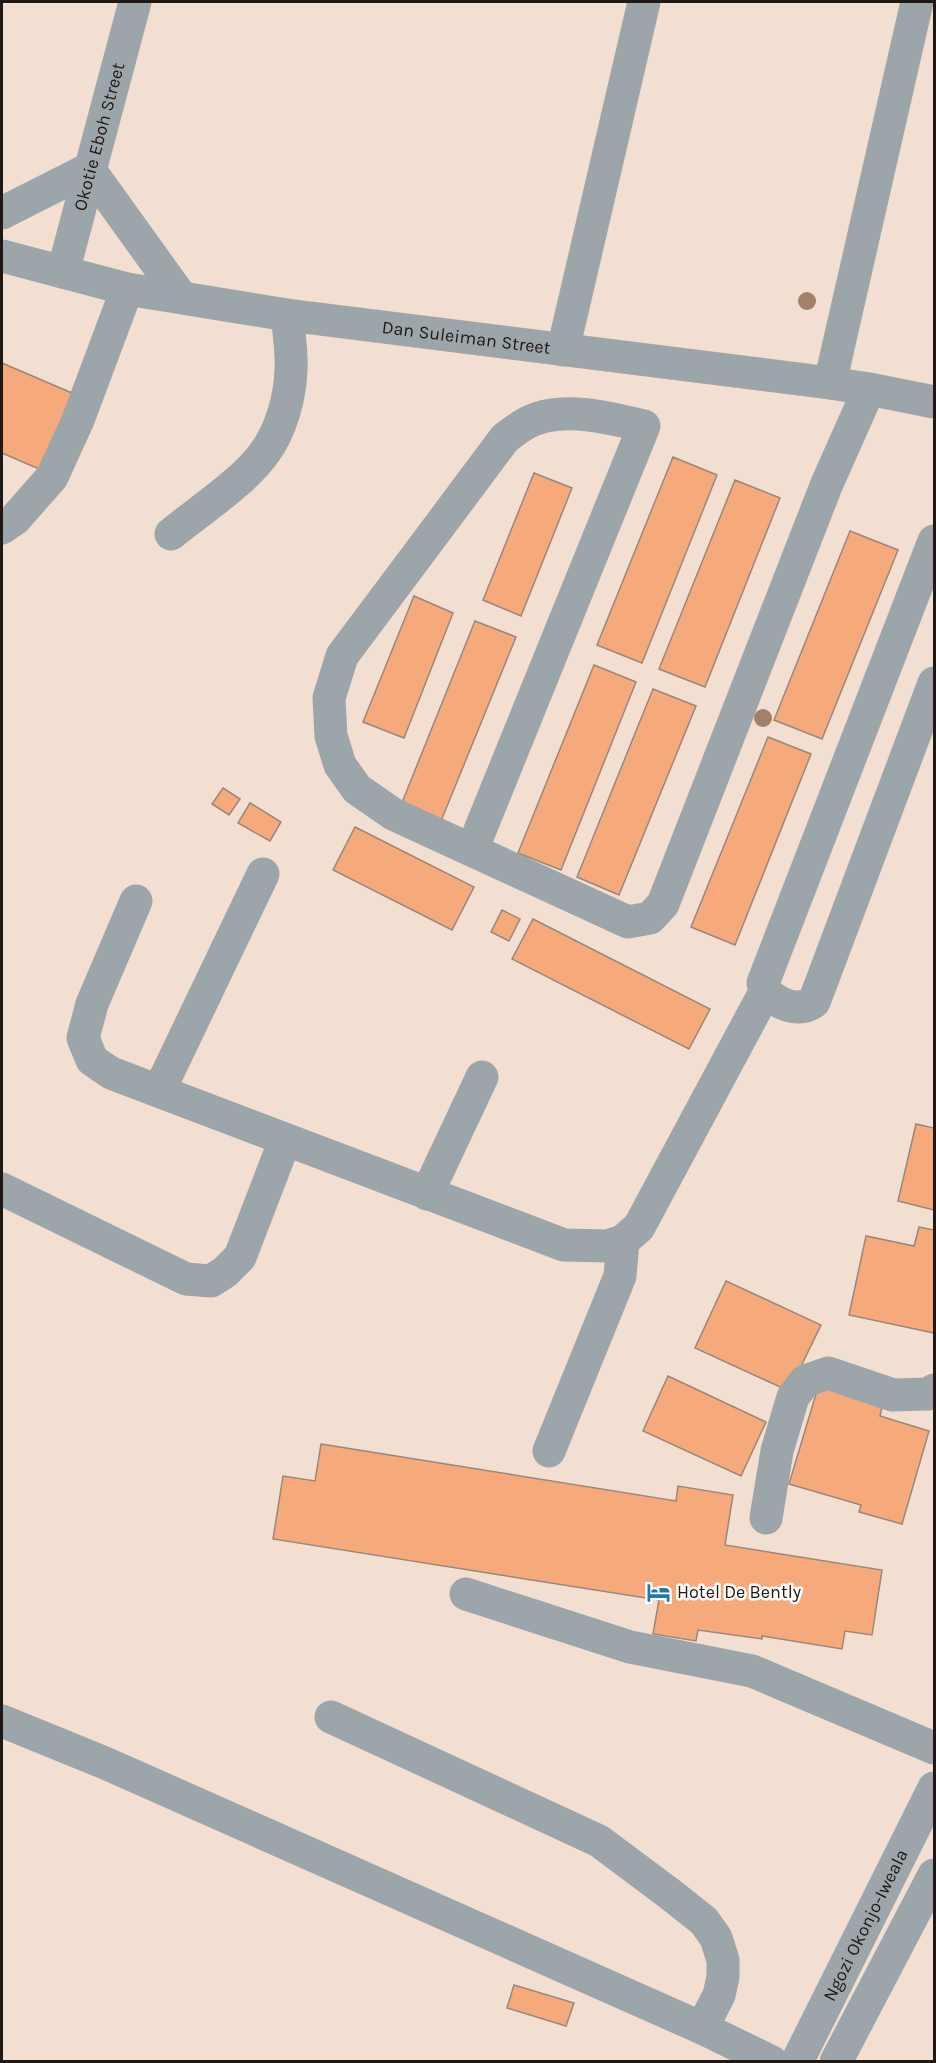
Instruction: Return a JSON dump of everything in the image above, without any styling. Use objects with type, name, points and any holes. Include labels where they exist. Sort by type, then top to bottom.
[{"type":"street","name":"Okotie Eboh Street","points":[[63,272],[135,2]]},
{"type":"street","points":[[563,350],[644,2]]},
{"type":"street","points":[[830,383],[917,2]]},
{"type":"street","points":[[2,213],[89,169],[181,297]]},
{"type":"street","name":"Dan Suleiman Street","points":[[2,256],[127,288],[287,315],[830,383],[934,402]]},
{"type":"street","points":[[2,528],[15,519],[52,477],[78,420],[127,288]]},
{"type":"street","points":[[171,534],[244,475],[264,453],[278,429],[289,387],[291,369],[287,315]]},
{"type":"street","points":[[472,850],[644,426],[591,415],[558,414],[527,423],[506,438],[342,656],[329,698],[330,736],[340,765],[357,789],[393,814],[472,850],[628,921],[650,918],[663,904],[826,486],[869,389]]},
{"type":"street","points":[[934,541],[763,983],[765,992],[772,998],[796,1008],[806,1007],[814,1002],[934,683]]},
{"type":"street","points":[[159,1091],[263,874]]},
{"type":"street","points":[[136,901],[92,1004],[83,1038],[92,1060],[111,1073],[564,1245],[607,1246],[624,1241],[639,1227],[765,992]]},
{"type":"street","points":[[427,1194],[482,1077]]},
{"type":"street","points":[[2,1189],[186,1279],[211,1281],[225,1272],[240,1257],[285,1140]]},
{"type":"street","points":[[549,1451],[620,1276],[624,1241]]},
{"type":"street","points":[[766,1518],[777,1450],[793,1397],[805,1381],[828,1373],[892,1395],[929,1394],[934,1390]]},
{"type":"street","points":[[466,1594],[630,1647],[752,1671],[934,1748]]},
{"type":"street","points":[[332,1717],[599,1841],[704,1922],[716,1938],[723,1960],[723,1977],[719,1995],[702,2028]]},
{"type":"street","points":[[2,1722],[105,1763],[772,2061]]},
{"type":"street","name":"Ngozi Okonjo-Iweala","points":[[797,2061],[934,1788]]},
{"type":"street","name":"Ngozi Okonjo-Iweala","points":[[836,2061],[934,1875]]},
{"type":"building","points":[[2,363],[79,396],[46,472],[2,453]]},
{"type":"building","points":[[673,457],[717,475],[642,663],[597,645]]},
{"type":"building","points":[[534,473],[572,488],[521,616],[483,600]]},
{"type":"building","points":[[735,480],[780,498],[705,687],[659,669]]},
{"type":"building","points":[[850,531],[898,550],[822,739],[774,720]]},
{"type":"building","points":[[414,596],[453,613],[404,738],[363,722]]},
{"type":"building","points":[[475,621],[516,637],[441,821],[401,805]]},
{"type":"building","points":[[594,665],[636,682],[561,870],[518,853]]},
{"type":"building","points":[[653,689],[696,706],[619,895],[577,877]]},
{"type":"building","points":[[768,737],[811,754],[735,945],[691,927]]},
{"type":"building","points":[[223,788],[240,799],[229,815],[212,804]]},
{"type":"building","points":[[250,803],[281,822],[270,841],[238,823]]},
{"type":"building","points":[[355,827],[474,887],[452,930],[333,870]]},
{"type":"building","points":[[502,910],[520,919],[509,941],[491,932]]},
{"type":"building","points":[[533,919],[710,1009],[689,1049],[512,959]]},
{"type":"building","points":[[916,1124],[934,1128],[934,1210],[898,1201]]},
{"type":"building","points":[[919,1227],[934,1230],[934,1333],[849,1315],[866,1236],[914,1246]]},
{"type":"building","points":[[726,1281],[821,1325],[789,1391],[695,1348]]},
{"type":"building","points":[[668,1376],[766,1422],[741,1476],[643,1431]]},
{"type":"building","points":[[819,1384],[883,1403],[880,1416],[929,1431],[902,1524],[859,1512],[861,1505],[789,1484]]},
{"type":"building","points":[[321,1444],[676,1501],[678,1486],[733,1495],[725,1545],[882,1570],[872,1635],[845,1631],[842,1649],[762,1636],[762,1639],[698,1630],[696,1641],[653,1634],[659,1600],[273,1539],[283,1476],[315,1481]]},
{"type":"building","points":[[514,1985],[574,2003],[566,2026],[507,2008]]},
{"type":"place","name":"Hotel De Bently","points":[[659,1592]]}]
